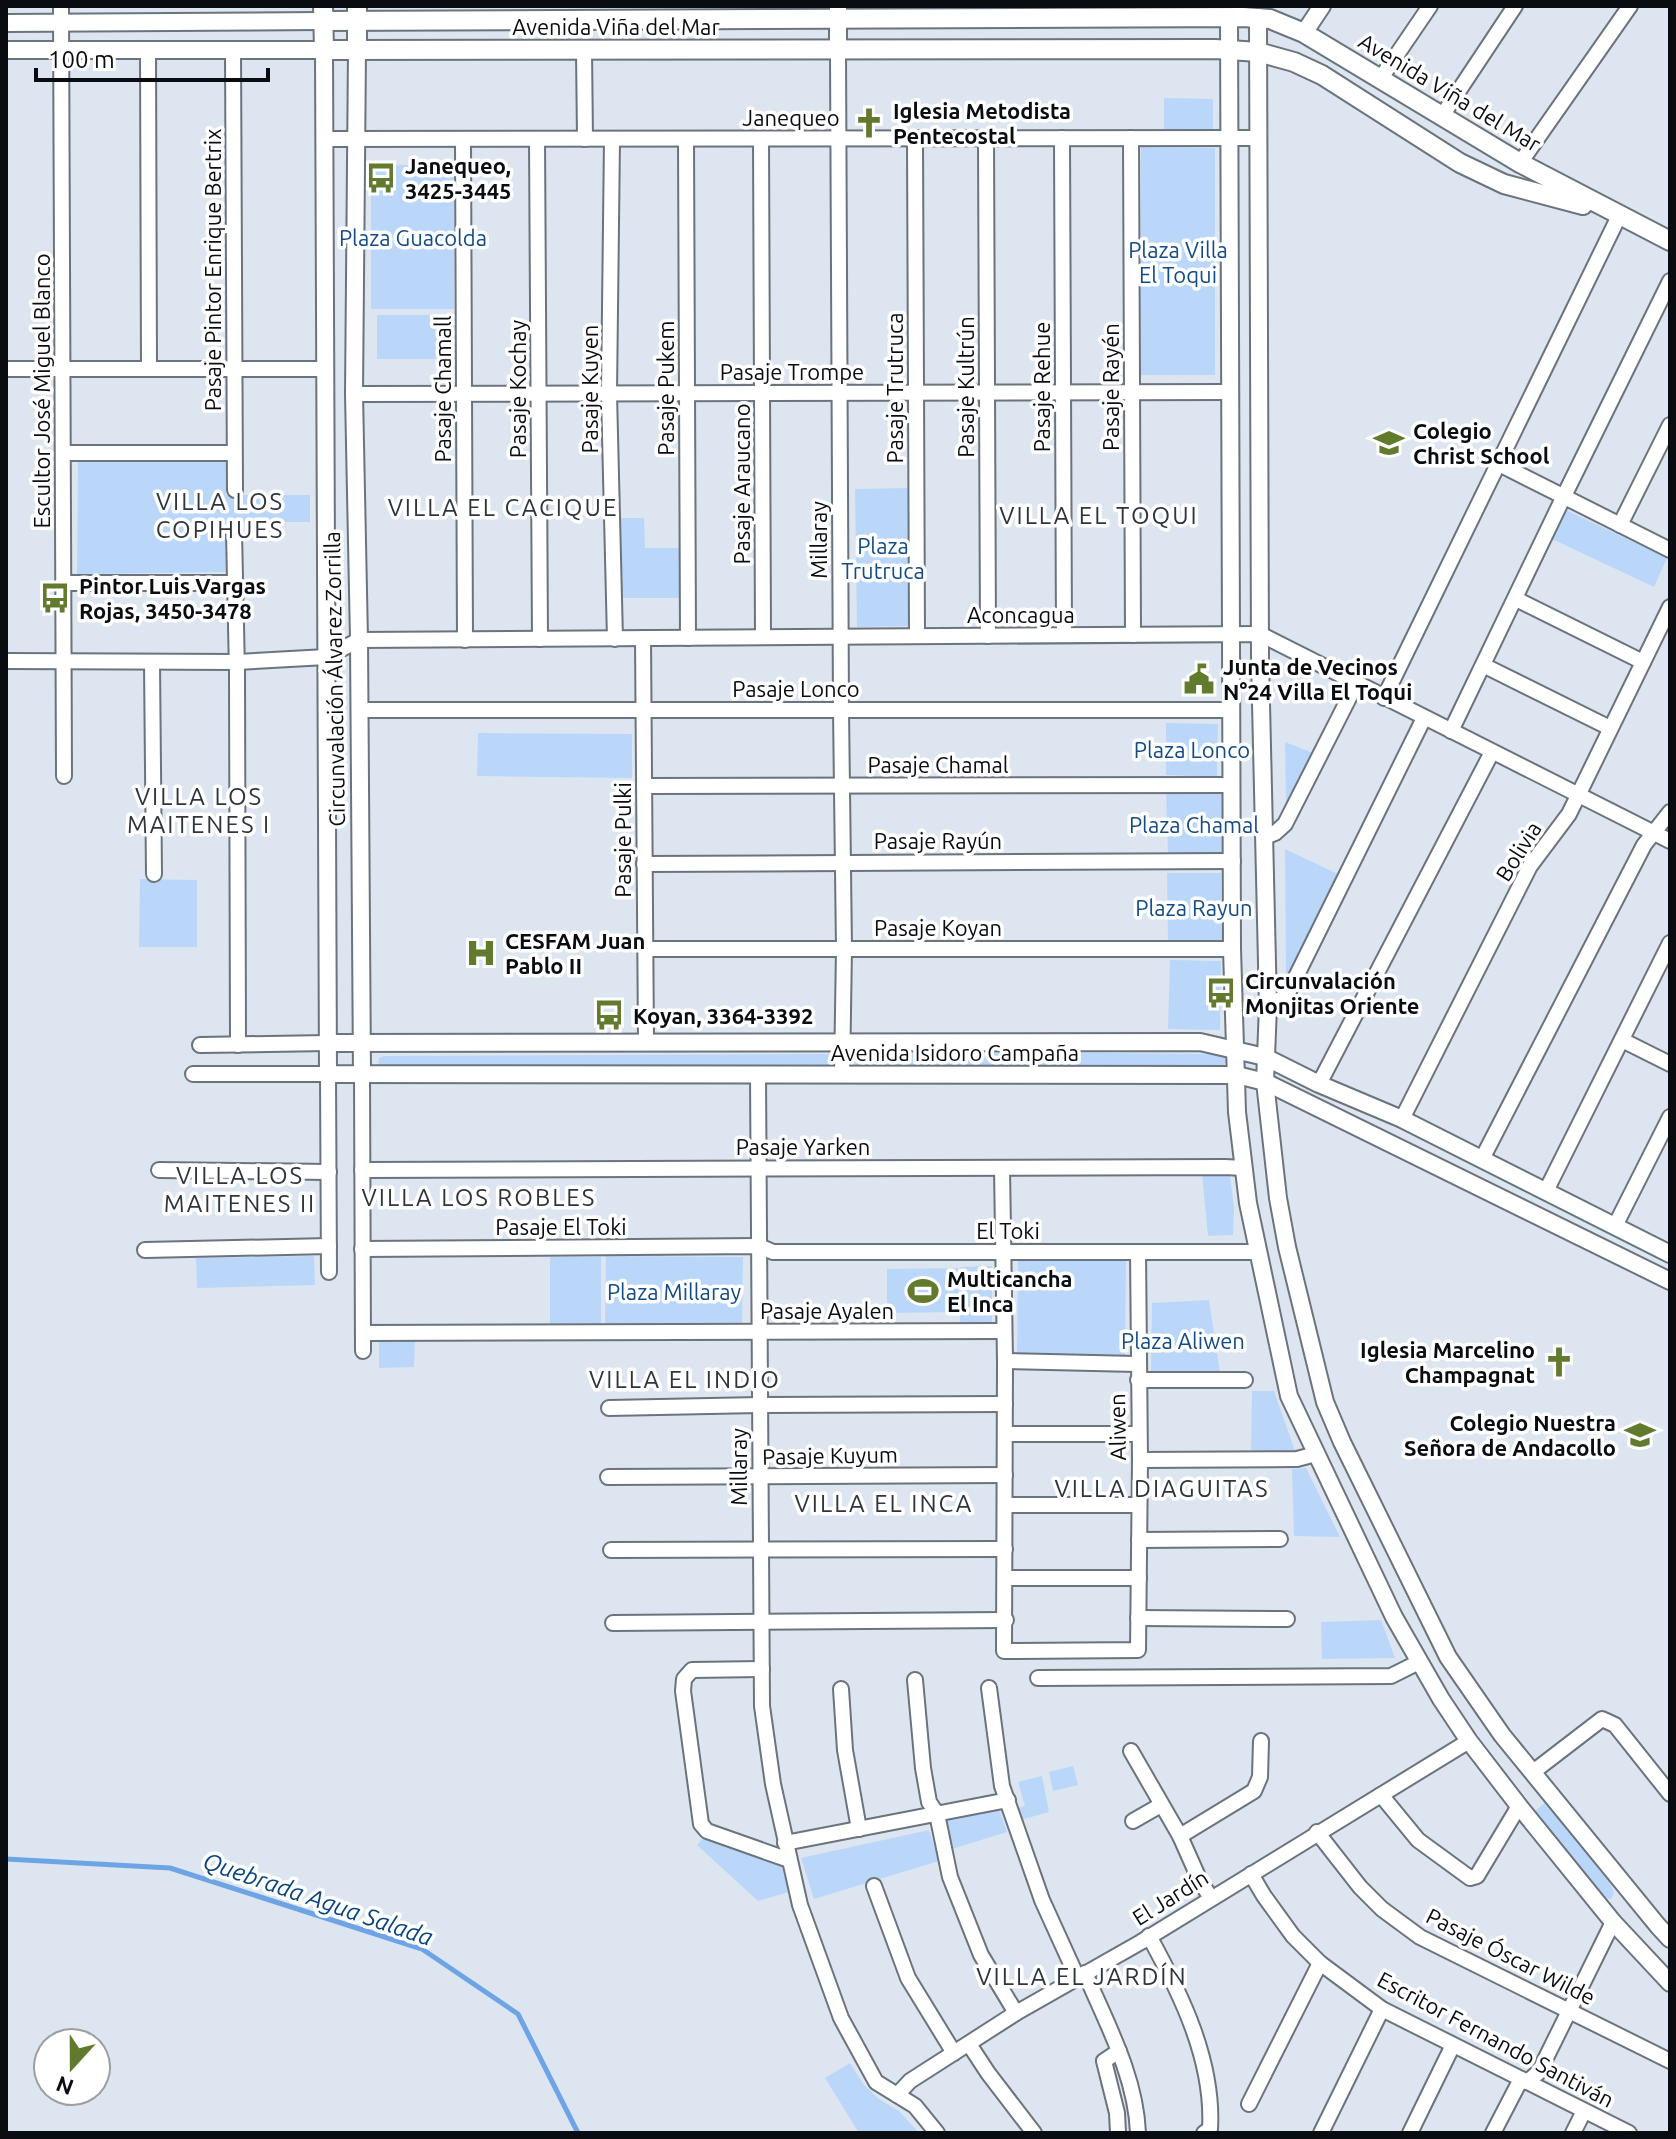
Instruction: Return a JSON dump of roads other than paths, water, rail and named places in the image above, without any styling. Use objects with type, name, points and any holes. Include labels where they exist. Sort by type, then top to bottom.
[{"type":"main road","name":"Avenida Viña del Mar","points":[[323,14],[1229,12],[1282,22],[1304,33],[1520,163],[1619,216]]},
{"type":"main road","name":"Circunvalación Álvarez Zorrilla","points":[[323,14],[324,50]]},
{"type":"main road","name":"Circunvalación Álvarez Zorrilla","points":[[357,14],[357,50]]},
{"type":"main road","name":"Avenida Viña del Mar","points":[[324,50],[1229,49],[1258,52],[1311,69],[1460,163],[1504,184],[1619,216],[1667,234]]},
{"type":"main road","points":[[1516,186],[1522,184],[1527,176],[1525,166],[1520,163]]},
{"type":"street","points":[[1304,33],[1322,6]]},
{"type":"street","points":[[1381,78],[1430,6]]},
{"type":"street","points":[[1442,116],[1515,6]]},
{"type":"street","points":[[1520,163],[1630,6]]},
{"type":"street","name":"Millaray","points":[[838,12],[844,949],[842,1074]]},
{"type":"street","points":[[1229,12],[1232,949],[1237,1112],[1258,1252],[1289,1396],[1394,1617],[1441,1699],[1519,1806],[1613,1922],[1670,1983]]},
{"type":"street","name":"Avenida Viña del Mar","points":[[6,23],[61,15],[323,14]]},
{"type":"street","name":"Escultor José Miguel Blanco","points":[[61,15],[64,776]]},
{"type":"street","points":[[1258,17],[1260,634],[1268,1006],[1265,1082],[1278,1198],[1287,1247],[1325,1402],[1448,1657],[1502,1735],[1664,1932]]},
{"type":"street","name":"Avenida Viña del Mar","points":[[6,50],[324,50]]},
{"type":"street","points":[[148,50],[149,369]]},
{"type":"street","name":"Pasaje Pintor Enrique Bertrix","points":[[233,50],[235,490]]},
{"type":"street","name":"Circunvalación Álvarez Zorrilla","points":[[324,50],[329,1272]]},
{"type":"street","name":"Circunvalación Álvarez Zorrilla","points":[[357,50],[354,394],[360,710],[363,1351]]},
{"type":"street","points":[[584,50],[585,139]]},
{"type":"street","name":"Pasaje Trutruca","points":[[915,138],[917,636]]},
{"type":"street","name":"Pasaje Kultrún","points":[[986,138],[988,636]]},
{"type":"street","name":"Pasaje Rehue","points":[[1062,138],[1064,635]]},
{"type":"street","name":"Pasaje Rayén","points":[[1131,138],[1133,635]]},
{"type":"street","name":"Janequeo","points":[[324,139],[1258,138]]},
{"type":"street","name":"Pasaje Chamall","points":[[463,139],[465,640]]},
{"type":"street","name":"Pasaje Kochay","points":[[537,139],[540,639]]},
{"type":"street","name":"Pasaje Kuyen","points":[[612,139],[609,394],[615,639]]},
{"type":"street","name":"Pasaje Pukem","points":[[686,139],[688,638]]},
{"type":"street","name":"Pasaje Araucano","points":[[761,139],[763,637]]},
{"type":"street","points":[[1384,698],[1619,216]]},
{"type":"street","points":[[1451,731],[1670,281]]},
{"type":"street","points":[[6,369],[325,369]]},
{"type":"street","name":"Pasaje Trompe","points":[[354,394],[1231,392]]},
{"type":"street","points":[[1620,525],[1670,425]]},
{"type":"street","points":[[63,453],[234,453]]},
{"type":"street","points":[[1499,464],[1670,550]]},
{"type":"street","points":[[234,532],[238,1045]]},
{"type":"street","points":[[63,583],[234,583]]},
{"type":"street","points":[[1516,599],[1643,662]]},
{"type":"street","name":"Bolivia","points":[[1402,1119],[1530,866],[1569,814],[1670,607]]},
{"type":"street","name":"Aconcagua","points":[[326,657],[359,640],[1260,634],[1670,841]]},
{"type":"street","name":"Pasaje Pulki","points":[[643,638],[646,1042]]},
{"type":"street","points":[[6,661],[237,662],[326,657]]},
{"type":"street","points":[[152,662],[154,874]]},
{"type":"street","points":[[1483,665],[1610,728]]},
{"type":"street","points":[[1265,837],[1285,824],[1356,684]]},
{"type":"street","name":"Pasaje Lonco","points":[[360,710],[1232,710]]},
{"type":"street","points":[[1268,1006],[1287,995],[1424,718]]},
{"type":"street","points":[[1319,1084],[1492,752]]},
{"type":"street","name":"Pasaje Chamal","points":[[644,786],[1232,785]]},
{"type":"street","points":[[1482,1159],[1644,845],[1670,812]]},
{"type":"street","name":"Pasaje Rayún","points":[[644,864],[1233,861]]},
{"type":"street","points":[[1546,1191],[1670,943]]},
{"type":"street","name":"Pasaje Koyan","points":[[645,949],[1232,949]]},
{"type":"street","points":[[1622,1040],[1670,1064]]},
{"type":"street","name":"Avenida Isidoro Campaña","points":[[200,1045],[1200,1042],[1265,1057],[1402,1119],[1670,1254]]},
{"type":"street","name":"Avenida Isidoro Campaña","points":[[193,1074],[1237,1075],[1265,1082],[1670,1281]]},
{"type":"street","name":"Millaray","points":[[758,1074],[760,1621],[762,1706],[773,1784],[808,1931],[841,2018],[876,2082],[915,2106],[937,2133]]},
{"type":"street","points":[[1615,1226],[1670,1117]]},
{"type":"street","points":[[613,1623],[1006,1620],[1002,1168]]},
{"type":"street","name":"Pasaje Yarken","points":[[362,1170],[1243,1168]]},
{"type":"street","points":[[159,1170],[329,1172]]},
{"type":"street","points":[[145,1250],[329,1246]]},
{"type":"street","name":"Pasaje El Toki","points":[[362,1249],[759,1246]]},
{"type":"street","name":"El Toki","points":[[759,1246],[773,1252],[1258,1252]]},
{"type":"street","name":"Aliwen","points":[[1006,1620],[1004,1651],[1138,1650],[1138,1252]]},
{"type":"street","name":"Pasaje Ayalen","points":[[363,1333],[1004,1331]]},
{"type":"street","points":[[1005,1361],[1137,1364]]},
{"type":"street","points":[[1138,1380],[1245,1380]]},
{"type":"street","points":[[609,1408],[1005,1404]]},
{"type":"street","points":[[1005,1434],[1139,1434]]},
{"type":"street","points":[[1140,1460],[1297,1459],[1316,1454]]},
{"type":"street","name":"Pasaje Kuyum","points":[[608,1477],[1005,1475]]},
{"type":"street","points":[[1005,1505],[1139,1505]]},
{"type":"street","points":[[1139,1540],[1280,1539]]},
{"type":"street","points":[[611,1550],[1005,1549]]},
{"type":"street","points":[[1005,1578],[1139,1578]]},
{"type":"street","points":[[1138,1618],[1287,1619]]},
{"type":"street","points":[[1038,1678],[1391,1676],[1419,1662]]},
{"type":"street","points":[[762,1669],[692,1670],[684,1679],[701,1824],[707,1831],[789,1860]]},
{"type":"street","points":[[915,1680],[929,1802],[937,1814],[950,1877],[981,1955],[1016,2013]]},
{"type":"street","points":[[989,1688],[1002,1786],[1042,1900],[1119,2051],[1137,2110],[1138,2133]]},
{"type":"street","points":[[841,1689],[845,1750],[859,1829]]},
{"type":"street","points":[[1533,1772],[1602,1719],[1615,1725],[1670,1794]]},
{"type":"street","points":[[1180,1836],[1254,1791],[1260,1777],[1261,1741]]},
{"type":"street","name":"El Jardín","points":[[897,2095],[910,2081],[1016,2013],[1149,1936],[1469,1741]]},
{"type":"street","points":[[1131,1751],[1180,1836],[1211,1898]]},
{"type":"street","points":[[1381,1795],[1418,1840],[1470,1878],[1477,1876],[1519,1806]]},
{"type":"street","points":[[785,1843],[1008,1800]]},
{"type":"street","points":[[1133,1821],[1161,1805]]},
{"type":"street","name":"Pasaje Óscar Wilde","points":[[1317,1832],[1360,1887],[1382,1909],[1420,1937],[1670,2061]]},
{"type":"street","name":"Escritor Fernando Santiván","points":[[1251,1874],[1293,1936],[1320,1963],[1382,2009],[1629,2133]]},
{"type":"street","points":[[874,1886],[908,1978],[954,2053]]},
{"type":"street","points":[[1493,2133],[1524,2081],[1539,2072],[1620,1909],[1625,1905],[1664,1932]]},
{"type":"street","points":[[1149,1936],[1174,1985],[1204,2063],[1211,2107],[1210,2129],[1204,2133]]},
{"type":"street","points":[[1249,2104],[1320,1963]]},
{"type":"street","points":[[1321,2133],[1382,2009]]},
{"type":"street","points":[[969,2044],[1034,2133]]},
{"type":"street","points":[[1410,2133],[1453,2045]]},
{"type":"street","points":[[1118,2133],[1117,2113],[1104,2061],[1119,2051]]},
{"type":"street","points":[[1573,2133],[1584,2111]]},
{"type":"waterway","name":"Quebrada Agua Salada","points":[[6,1859],[170,1868],[422,1949],[518,2014],[578,2133]]},
{"type":"place","name":"Iglesia Metodista Pentecostal","points":[[869,123]]},
{"type":"place","name":"Janequeo, 3425-3445","points":[[381,178]]},
{"type":"place","name":"Colegio Christ School","points":[[1389,443]]},
{"type":"place","name":"Pintor Luis Vargas Rojas, 3450-3478","points":[[55,598]]},
{"type":"place","name":"Junta de Vecinos N°24 Villa El Toqui","points":[[1199,679]]},
{"type":"place","name":"CESFAM Juan Pablo II","points":[[481,953]]},
{"type":"place","name":"Circunvalación Monjitas Oriente","points":[[1221,993]]},
{"type":"place","name":"Koyan, 3364-3392","points":[[609,1015]]},
{"type":"place","name":"Multicancha El Inca","points":[[923,1291]]},
{"type":"place","name":"Iglesia Marcelino Champagnat","points":[[1559,1362]]},
{"type":"place","name":"Colegio Nuestra Señora de Andacollo","points":[[1640,1435]]},
{"type":"district","name":"VILLA EL CACIQUE","points":[[503,507]]},
{"type":"district","name":"VILLA LOS COPIHUES","points":[[220,515]]},
{"type":"district","name":"VILLA EL TOQUI","points":[[1099,515]]},
{"type":"district","name":"VILLA LOS MAITENES I","points":[[199,810]]},
{"type":"district","name":"VILLA LOS MAITENES II","points":[[240,1189]]},
{"type":"district","name":"VILLA LOS ROBLES","points":[[479,1197]]},
{"type":"district","name":"VILLA EL INDIO","points":[[685,1379]]},
{"type":"district","name":"VILLA DIAGUITAS","points":[[1162,1488]]},
{"type":"district","name":"VILLA EL INCA","points":[[884,1503]]},
{"type":"district","name":"VILLA EL JARDÍN","points":[[1082,1976]]},
{"type":"park label","name":"Plaza Guacolda","points":[[413,237]]},
{"type":"park label","name":"Plaza Villa El Toqui","points":[[1178,262]]},
{"type":"park label","name":"Plaza Trutruca","points":[[883,558]]},
{"type":"park label","name":"Plaza Lonco","points":[[1192,749]]},
{"type":"park label","name":"Plaza Chamal","points":[[1194,824]]},
{"type":"park label","name":"Plaza Rayun","points":[[1194,907]]},
{"type":"park label","name":"Plaza Millaray","points":[[674,1291]]},
{"type":"park label","name":"Plaza Aliwen","points":[[1183,1340]]}]
